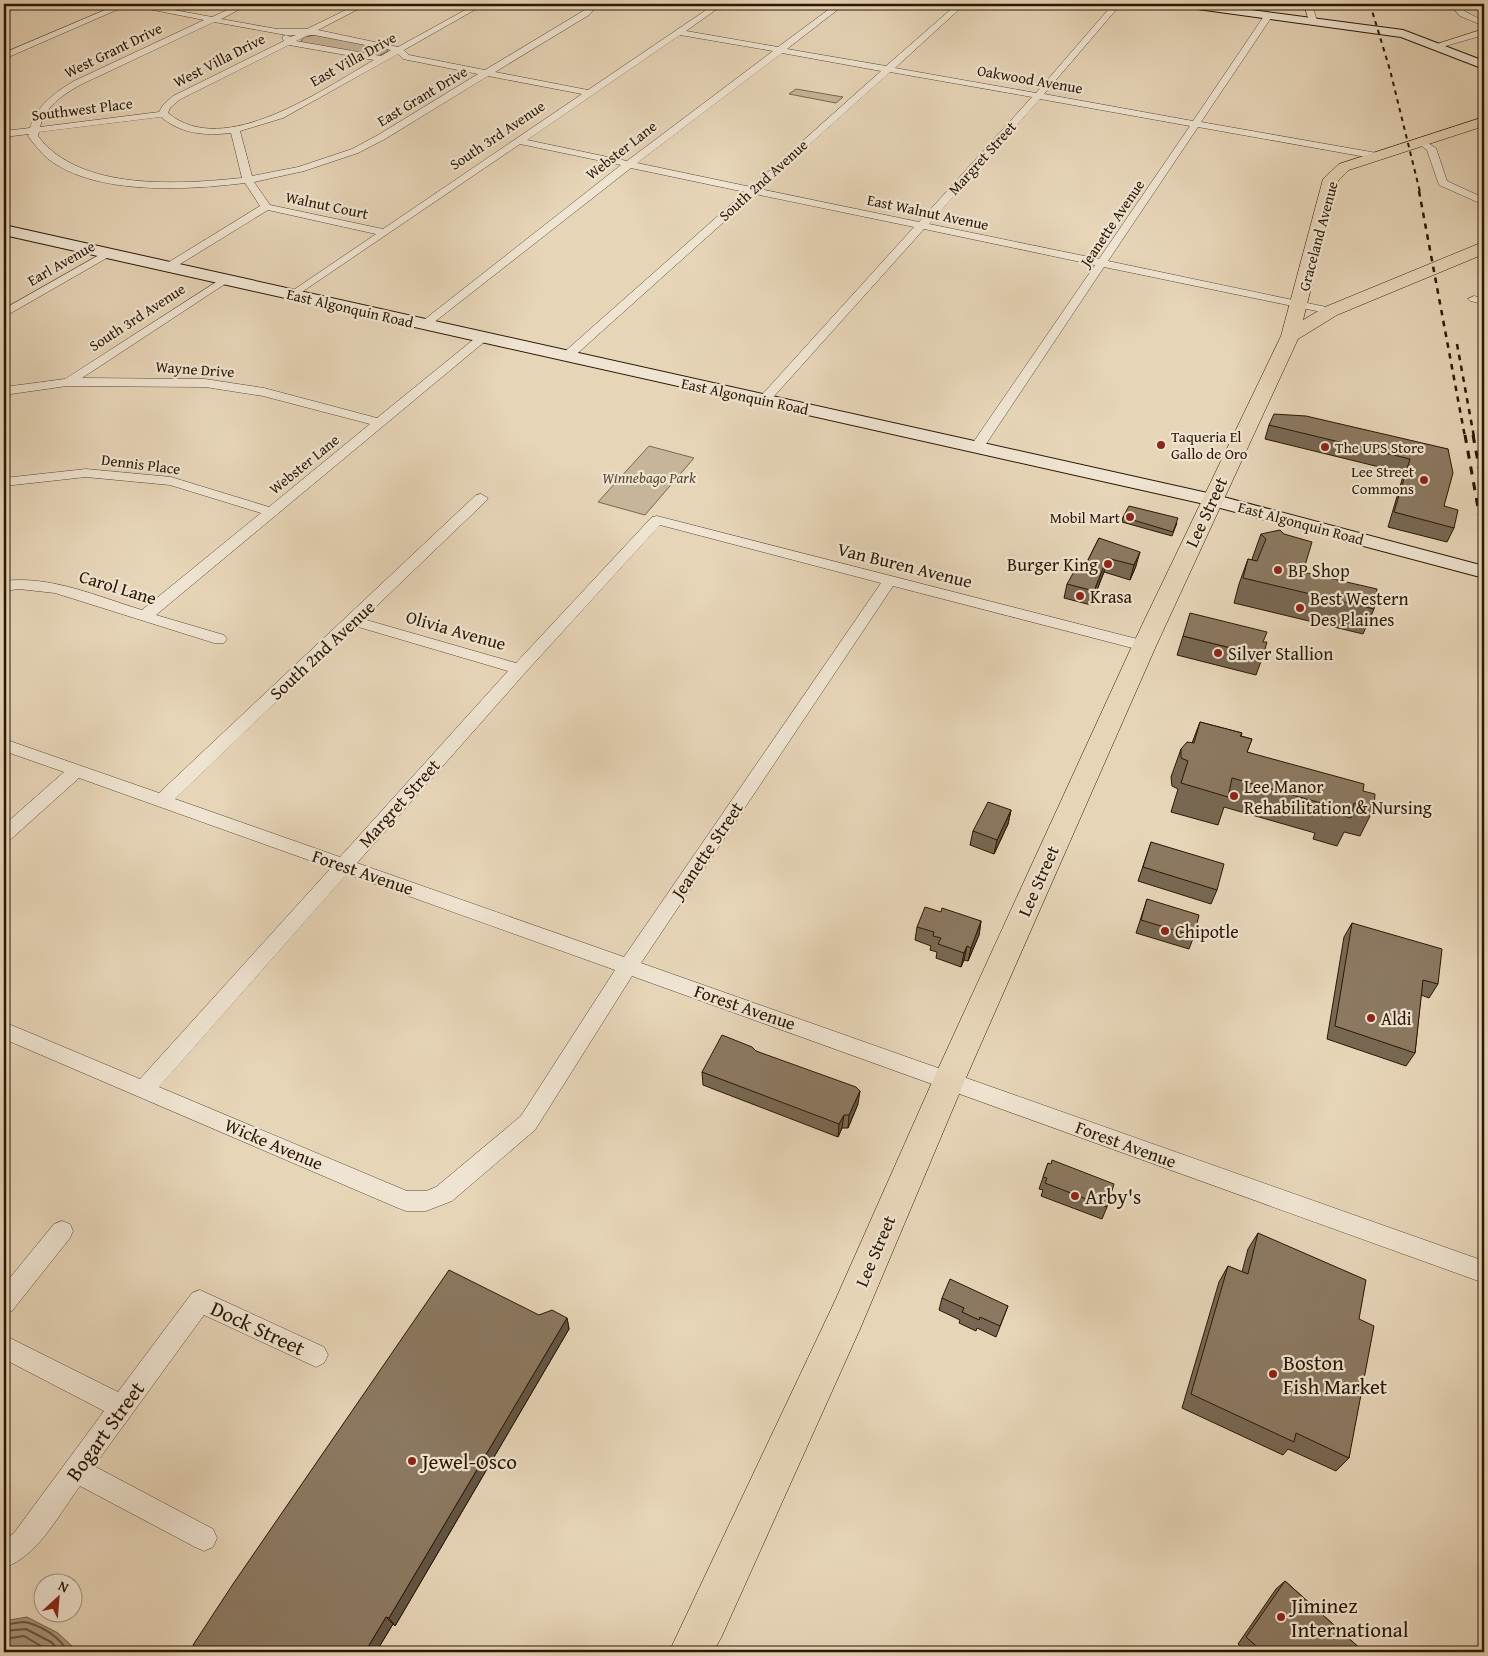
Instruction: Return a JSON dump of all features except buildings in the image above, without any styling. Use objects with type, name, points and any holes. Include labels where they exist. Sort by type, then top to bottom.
[{"type":"main road","name":"Graceland Avenue","points":[[1290,336],[1331,179],[1344,167],[1484,120]]},
{"type":"main road","points":[[1290,336],[1332,311],[1484,248]]},
{"type":"main road","name":"Lee Street","points":[[698,1643],[847,1316],[949,1080],[1144,646],[1290,336]]},
{"type":"street","points":[[4,56],[125,4]]},
{"type":"street","points":[[131,4],[277,32],[309,32],[399,50],[406,57],[414,59],[589,93]]},
{"type":"street","name":"West Grant Drive","points":[[34,130],[38,117],[44,108],[60,93],[77,83],[246,4]]},
{"type":"street","name":"West Villa Drive","points":[[163,114],[166,107],[176,98],[364,4]]},
{"type":"street","name":"East Villa Drive","points":[[235,130],[259,125],[280,116],[481,4]]},
{"type":"street","name":"East Grant Drive","points":[[248,180],[285,174],[357,150],[586,13],[595,4]]},
{"type":"street","name":"South 3rd Avenue","points":[[292,295],[720,4]]},
{"type":"street","name":"Webster Lane","points":[[424,325],[629,164],[841,4]]},
{"type":"street","name":"South 2nd Avenue","points":[[566,357],[961,4]]},
{"type":"street","name":"Margret Street","points":[[764,400],[1038,96],[1117,4]]},
{"type":"street","points":[[1183,4],[1403,34],[1484,65]]},
{"type":"street","points":[[1308,4],[1313,21]]},
{"type":"street","points":[[1453,4],[1463,14],[1484,24]]},
{"type":"street","name":"Jeanette Avenue","points":[[978,447],[1269,15]]},
{"type":"street","points":[[277,32],[286,36],[289,42],[381,60],[414,59]]},
{"type":"street","name":"Oakwood Avenue","points":[[678,32],[1376,156]]},
{"type":"street","points":[[1435,46],[1484,32]]},
{"type":"street","points":[[163,114],[173,124],[185,128],[212,131],[235,130],[248,180],[266,207],[168,267]]},
{"type":"street","name":"Southwest Place","points":[[4,134],[163,114]]},
{"type":"street","points":[[34,130],[33,136],[47,154],[62,164],[102,178],[124,182],[176,185],[248,180]]},
{"type":"street","name":"East Walnut Avenue","points":[[518,141],[1332,311]]},
{"type":"street","points":[[1421,142],[1431,148],[1444,183],[1484,202]]},
{"type":"street","name":"Walnut Court","points":[[266,207],[383,232]]},
{"type":"street","name":"East Algonquin Road","points":[[4,230],[1212,500],[1484,572]]},
{"type":"street","name":"Earl Avenue","points":[[4,314],[108,253]]},
{"type":"street","name":"South 3rd Avenue","points":[[67,382],[224,280]]},
{"type":"street","name":"Webster Lane","points":[[146,615],[483,338]]},
{"type":"street","name":"Wayne Drive","points":[[4,392],[67,382],[205,383],[264,392],[380,423]]},
{"type":"street","name":"Dennis Place","points":[[4,482],[86,474],[171,481],[272,512]]},
{"type":"street","name":"South 2nd Avenue","points":[[162,801],[354,621],[481,498]]},
{"type":"street","name":"Margret Street","points":[[144,1089],[519,669],[657,520]]},
{"type":"street","name":"Van Buren Avenue","points":[[657,520],[1144,646]]},
{"type":"street","name":"Jeanette Street","points":[[528,1123],[628,966],[890,580]]},
{"type":"street","name":"Carol Lane","points":[[4,586],[19,584],[41,585],[146,615],[219,639]]},
{"type":"street","name":"Olivia Avenue","points":[[354,621],[519,669]]},
{"type":"street","name":"Forest Avenue","points":[[4,745],[1484,1272]]},
{"type":"street","points":[[4,835],[76,771]]},
{"type":"street","name":"Wicke Avenue","points":[[4,1030],[406,1201],[426,1202],[444,1194],[528,1123]]},
{"type":"street","points":[[4,1303],[62,1231]]},
{"type":"street","name":"Dock Street","points":[[200,1301],[316,1355]]},
{"type":"street","name":"Bogart Street","points":[[4,1554],[23,1542],[200,1301]]},
{"type":"street","points":[[4,1347],[122,1407]]},
{"type":"street","points":[[76,1470],[204,1538]]},
{"type":"green space","points":[[315,35],[386,48],[388,51],[379,56],[302,43],[301,41],[304,37]]},
{"type":"green space","points":[[796,89],[843,97],[836,103],[789,94]]},
{"type":"green space","name":"Winnebago Park","points":[[649,446],[694,458],[645,515],[598,502]]},
{"type":"water","points":[[27,1617],[32,1620],[32,1624],[41,1624],[58,1633],[72,1646],[72,1652],[4,1652],[4,1621]]},
{"type":"railway","points":[[1370,4],[1390,70],[1420,192]]},
{"type":"railway","points":[[1419,191],[1465,437]]},
{"type":"railway","points":[[1457,344],[1474,437]]},
{"type":"railway","points":[[1465,435],[1484,541]]},
{"type":"railway","points":[[1473,435],[1484,494]]},
{"type":"place","name":"Taqueria El Gallo de Oro","points":[[1161,445]]},
{"type":"place","name":"The UPS Store","points":[[1325,447]]},
{"type":"place","name":"Lee Street Commons","points":[[1424,480]]},
{"type":"place","name":"Mobil Mart","points":[[1130,517]]},
{"type":"place","name":"Burger King","points":[[1108,564]]},
{"type":"place","name":"BP Shop","points":[[1278,570]]},
{"type":"place","name":"Krasa","points":[[1080,596]]},
{"type":"place","name":"Best Western Des Plaines","points":[[1300,608]]},
{"type":"place","name":"Silver Stallion","points":[[1218,653]]},
{"type":"place","name":"Lee Manor Rehabilitation & Nursing","points":[[1234,796]]},
{"type":"place","name":"Chipotle","points":[[1165,931]]},
{"type":"place","name":"Aldi","points":[[1371,1018]]},
{"type":"place","name":"Arby's","points":[[1075,1196]]},
{"type":"place","name":"Boston Fish Market","points":[[1273,1374]]},
{"type":"place","name":"Jewel-Osco","points":[[412,1461]]},
{"type":"place","name":"Jiminez International","points":[[1281,1617]]}]
